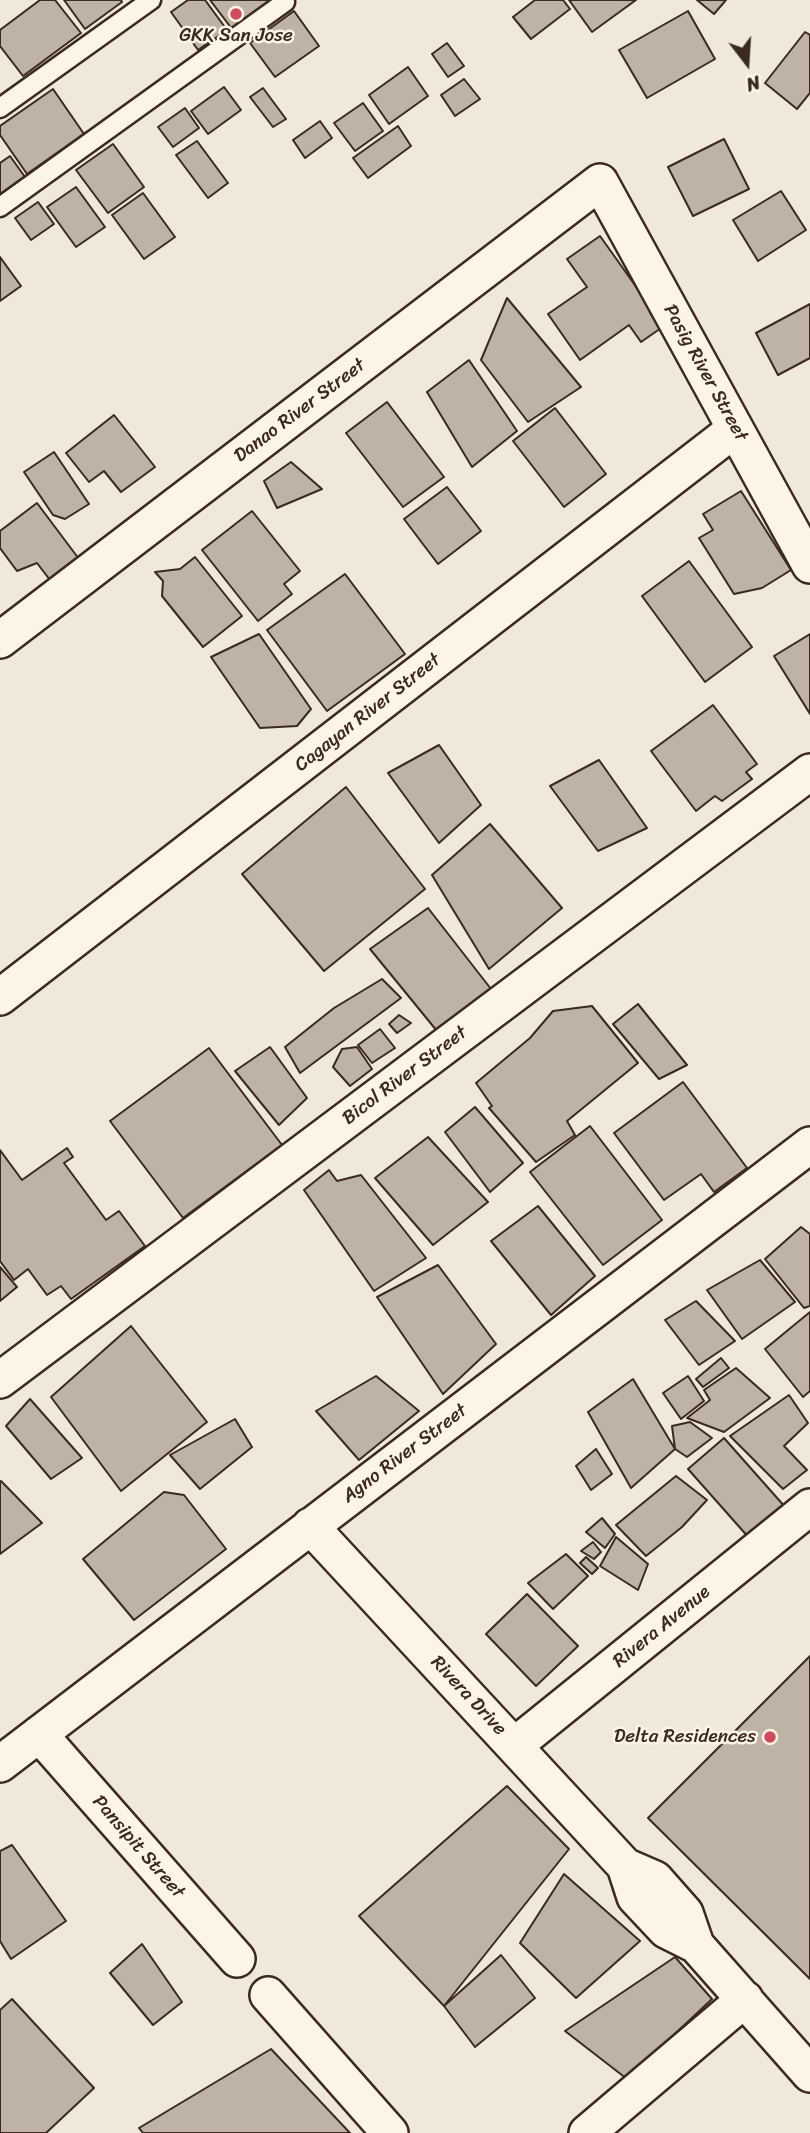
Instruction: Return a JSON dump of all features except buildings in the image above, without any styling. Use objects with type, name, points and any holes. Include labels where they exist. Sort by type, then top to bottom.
[{"type":"street","name":"Pasig River Street","points":[[600,182],[810,565]]},
{"type":"street","name":"Danao River Street","points":[[0,640],[600,182]]},
{"type":"street","name":"Cagayan River Street","points":[[0,997],[735,429]]},
{"type":"street","name":"Bicol River Street","points":[[0,1380],[810,772]]},
{"type":"street","name":"Agno River Street","points":[[0,1764],[810,1145]]},
{"type":"street","name":"Rivera Avenue","points":[[514,1746],[810,1507]]},
{"type":"street","name":"Rivera Drive","points":[[310,1526],[625,1866],[655,1879],[685,1913],[696,1945],[810,2074]]},
{"type":"street","name":"Pansipit Street","points":[[39,1734],[237,1959]]},
{"type":"street","points":[[268,1995],[390,2133]]},
{"type":"street","points":[[587,2133],[745,1999]]},
{"type":"lane","points":[[0,108],[151,0]]},
{"type":"lane","points":[[0,206],[285,2]]},
{"type":"place","name":"GKK San Jose","points":[[236,14]]},
{"type":"place","name":"Delta Residences","points":[[770,1737]]}]
